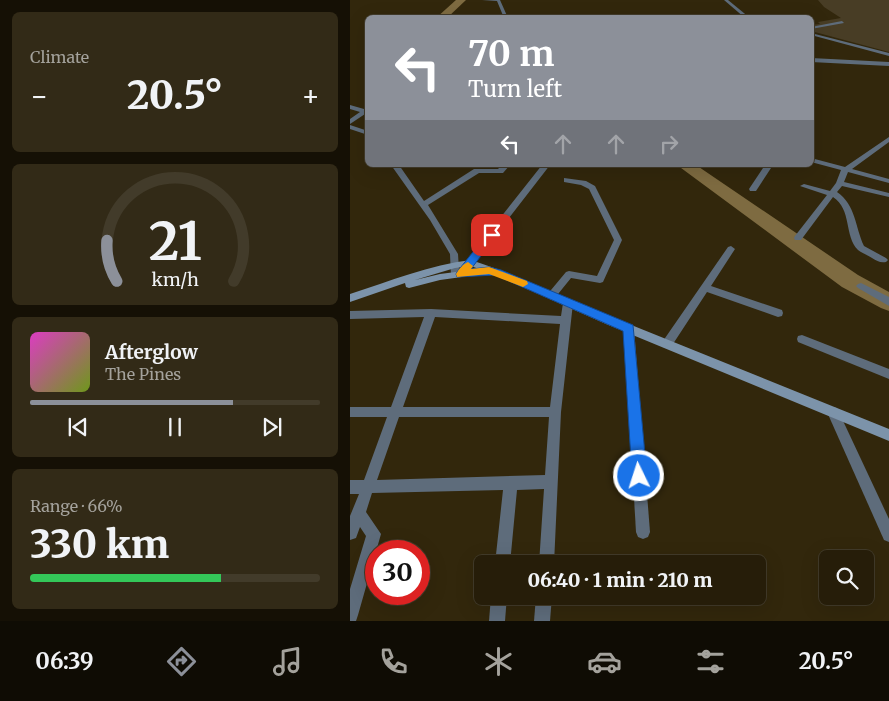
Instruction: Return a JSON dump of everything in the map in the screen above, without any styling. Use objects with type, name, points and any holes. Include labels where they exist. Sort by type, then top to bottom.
[{"type":"main road","points":[[350,305],[457,271],[470,263],[489,271]]},
{"type":"main road","points":[[350,298],[457,271],[497,272],[889,435]]},
{"type":"street","points":[[484,0],[498,0],[505,15]]},
{"type":"street","points":[[726,0],[746,15]]},
{"type":"street","points":[[814,27],[842,22]]},
{"type":"street","points":[[814,35],[889,55]]},
{"type":"street","points":[[814,60],[889,64]]},
{"type":"street","points":[[350,107],[365,110]]},
{"type":"street","points":[[350,122],[365,111]]},
{"type":"street","points":[[350,127],[365,132]]},
{"type":"street","points":[[798,238],[840,183],[845,170],[889,139]]},
{"type":"street","points":[[814,161],[889,182]]},
{"type":"street","points":[[396,167],[454,254],[457,271]]},
{"type":"street","points":[[423,205],[477,171],[500,167],[507,180]]},
{"type":"street","points":[[470,263],[544,167]]},
{"type":"street","points":[[753,189],[768,167]]},
{"type":"street","points":[[552,296],[569,274],[600,280],[618,240],[592,188],[584,183],[567,180]]},
{"type":"street","points":[[840,183],[889,195]]},
{"type":"street","points":[[804,186],[839,196],[846,204],[861,248],[884,260]]},
{"type":"street","points":[[667,344],[731,249]]},
{"type":"street","points":[[861,286],[889,302]]},
{"type":"street","points":[[705,288],[778,313]]},
{"type":"street","points":[[546,555],[554,412],[568,303]]},
{"type":"street","points":[[350,315],[431,313],[566,320]]},
{"type":"street","points":[[350,533],[431,313]]},
{"type":"street","points":[[628,328],[643,532]]},
{"type":"street","points":[[802,339],[889,374]]},
{"type":"street","points":[[350,412],[554,412]]},
{"type":"street","points":[[833,412],[889,535]]},
{"type":"street","points":[[503,555],[512,482]]},
{"type":"street","points":[[350,487],[550,482]]},
{"type":"street","points":[[350,615],[374,534],[358,513]]},
{"type":"street","points":[[497,621],[498,605]]},
{"type":"street","points":[[542,621],[543,605]]},
{"type":"shaded area","points":[[818,0],[889,0],[889,52],[814,32],[814,25],[820,24],[818,22],[841,18],[824,7]]},
{"type":"waterway","points":[[444,15],[461,0]]},
{"type":"waterway","points":[[688,167],[850,281],[889,302]]},
{"type":"slow traffic","points":[[468,266],[461,274],[497,272],[523,284]]},
{"type":"route","points":[[492,235],[461,274],[497,272],[628,328],[639,476]]}]
